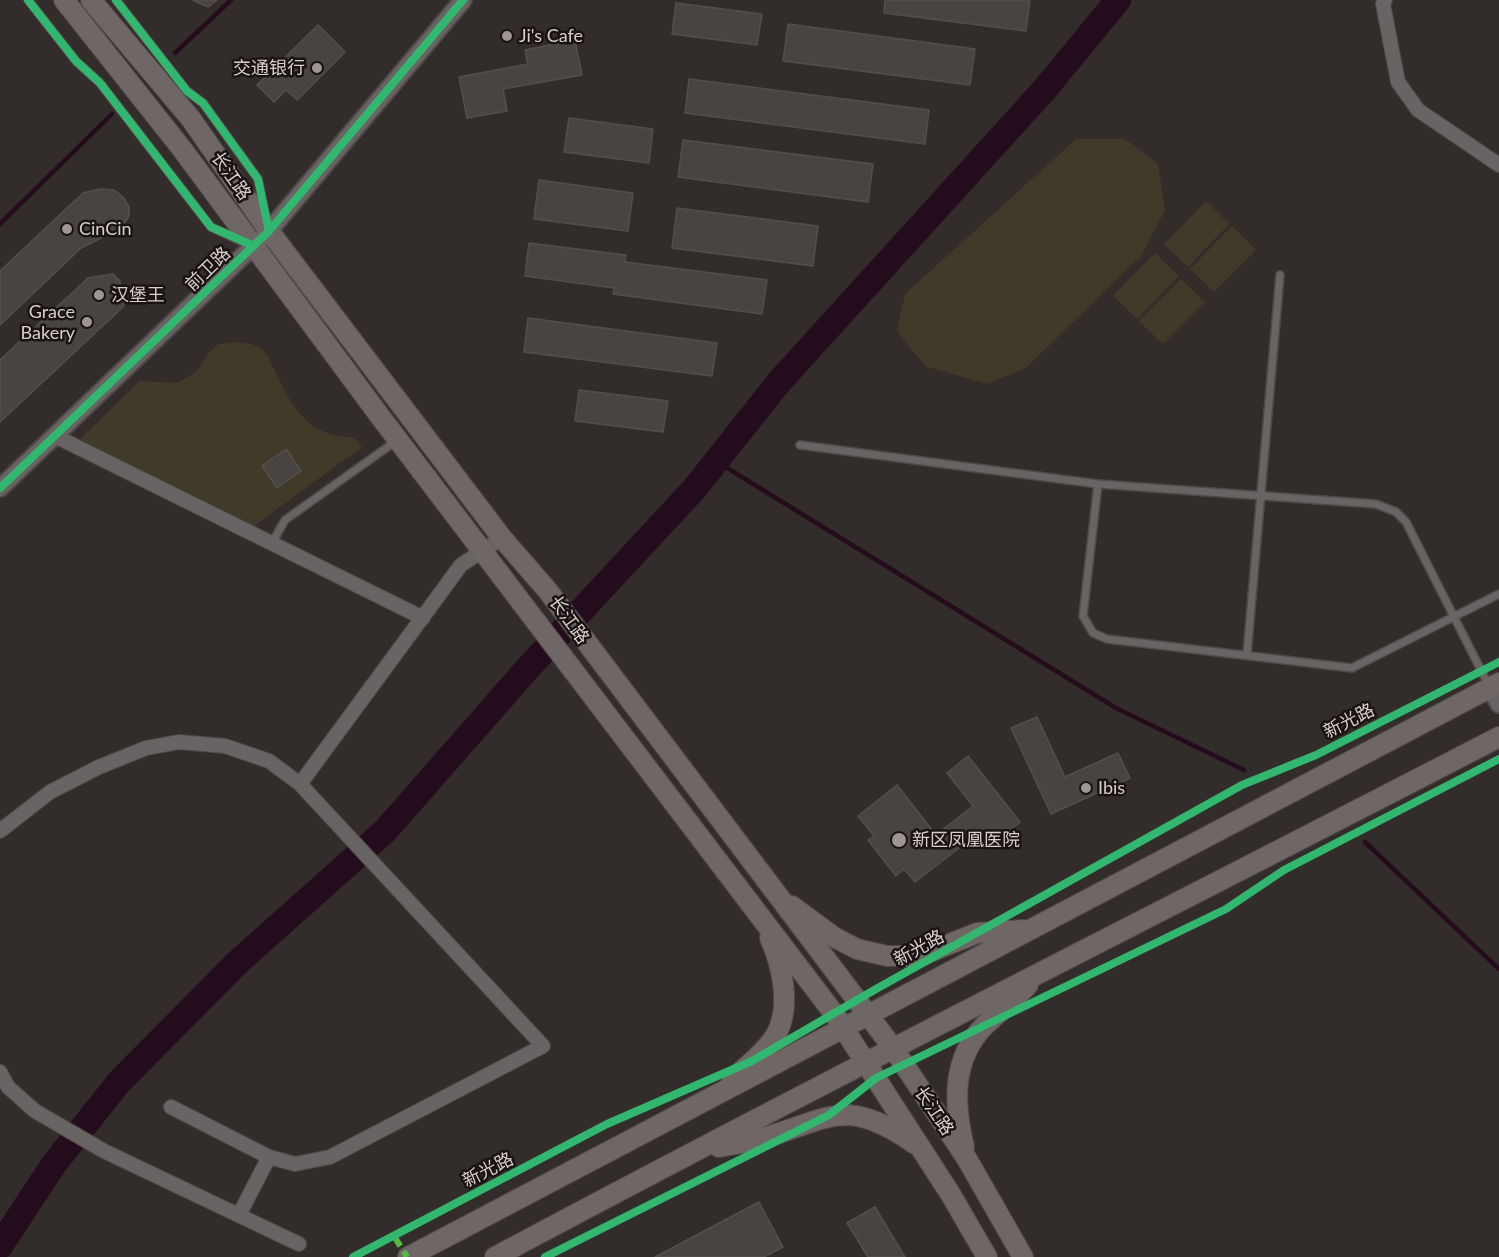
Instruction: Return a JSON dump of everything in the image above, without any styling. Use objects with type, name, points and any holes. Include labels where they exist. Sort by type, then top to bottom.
[{"type":"main road","name":"长江路","points":[[64,0],[254,246],[398,440],[844,1028],[922,1149],[987,1257]]},
{"type":"main road","name":"长江路","points":[[91,0],[192,119],[269,231],[502,538],[548,591],[893,1048],[967,1159],[1023,1257]]},
{"type":"main road","name":"新光路","points":[[408,1257],[868,1015],[1496,692]]},
{"type":"main road","points":[[495,1257],[893,1048],[1499,737]]},
{"type":"main road","points":[[780,898],[813,919],[834,937],[857,949],[887,956],[920,956],[977,933],[1032,930]]},
{"type":"main road","points":[[719,1094],[765,1048],[777,1033],[781,1018],[784,987],[772,943],[761,916]]},
{"type":"main road","points":[[967,1159],[956,1095],[959,1070],[967,1051],[983,1027],[1009,1006],[1035,976]]},
{"type":"main road","points":[[696,1152],[760,1139],[829,1115],[873,1120],[891,1128],[922,1149]]},
{"type":"street","name":"前卫路","points":[[0,488],[269,231],[464,0]]},
{"type":"street","points":[[1385,0],[1383,4],[1398,81],[1418,110],[1499,165]]},
{"type":"street","points":[[55,436],[423,618]]},
{"type":"street","points":[[300,784],[461,566],[502,538]]},
{"type":"street","points":[[0,831],[50,792],[99,767],[146,748],[179,742],[225,746],[269,761],[300,784],[340,830],[381,870],[543,1046],[330,1156],[295,1164],[269,1157],[171,1107]]},
{"type":"street","points":[[0,1072],[8,1087],[34,1111],[104,1151],[299,1244]]},
{"type":"street","points":[[239,1215],[269,1157]]},
{"type":"lane","points":[[28,0],[76,61],[107,92],[211,227],[254,246]]},
{"type":"lane","points":[[116,0],[187,91],[203,103],[258,179],[269,231]]},
{"type":"lane","points":[[1247,654],[1280,275]]},
{"type":"lane","points":[[272,543],[285,520],[398,440]]},
{"type":"lane","points":[[800,445],[1098,484],[1376,504],[1396,512],[1406,522],[1496,692]]},
{"type":"lane","points":[[1098,484],[1083,616],[1093,633],[1107,639],[1352,668],[1499,594]]},
{"type":"shaded area","points":[[1076,139],[1125,139],[1158,164],[1165,210],[1141,256],[1026,368],[987,384],[925,366],[897,331],[905,294]]},
{"type":"shaded area","points":[[1206,201],[1229,224],[1188,267],[1164,244]]},
{"type":"shaded area","points":[[1232,226],[1256,250],[1214,292],[1190,269]]},
{"type":"shaded area","points":[[1155,253],[1179,276],[1137,319],[1113,296]]},
{"type":"shaded area","points":[[1181,279],[1205,302],[1163,344],[1139,321]]},
{"type":"shaded area","points":[[238,342],[254,345],[265,353],[288,397],[304,418],[326,433],[354,437],[362,447],[251,528],[80,439],[140,381],[177,383],[195,373],[211,350],[219,344]]},
{"type":"building","points":[[193,0],[217,0],[208,7]]},
{"type":"building","points":[[885,0],[1030,0],[1026,31],[884,13]]},
{"type":"building","points":[[676,3],[762,14],[757,45],[672,34]]},
{"type":"building","points":[[788,24],[975,49],[970,85],[783,61]]},
{"type":"building","points":[[318,25],[345,52],[297,100],[286,90],[274,102],[257,85]]},
{"type":"building","points":[[575,40],[582,75],[503,89],[507,111],[467,118],[459,77],[528,64],[525,50]]},
{"type":"building","points":[[689,79],[929,110],[925,144],[685,113]]},
{"type":"building","points":[[569,118],[653,129],[649,163],[564,152]]},
{"type":"building","points":[[683,140],[873,164],[868,202],[678,177]]},
{"type":"building","points":[[539,180],[633,193],[628,231],[534,219]]},
{"type":"building","points":[[100,189],[114,190],[123,197],[129,207],[129,216],[121,228],[81,248],[0,325],[0,271],[83,193]]},
{"type":"building","points":[[677,208],[818,226],[813,266],[672,248]]},
{"type":"building","points":[[529,243],[626,255],[625,262],[767,280],[762,314],[613,294],[614,288],[525,276]]},
{"type":"building","points":[[113,274],[120,281],[124,306],[0,422],[0,360],[88,278]]},
{"type":"building","points":[[528,318],[717,343],[712,376],[524,352]]},
{"type":"building","points":[[579,390],[668,401],[663,432],[575,421]]},
{"type":"building","points":[[286,449],[301,471],[277,488],[262,466]]},
{"type":"building","points":[[1037,717],[1065,777],[1118,753],[1130,778],[1051,814],[1011,728]]},
{"type":"building","points":[[968,756],[1020,822],[987,849],[976,835],[915,882],[904,869],[896,876],[868,840],[874,836],[858,816],[897,785],[936,835],[973,806],[947,773]]},
{"type":"building","points":[[759,1202],[783,1247],[764,1257],[655,1257]]},
{"type":"building","points":[[875,1207],[905,1257],[868,1257],[847,1223]]},
{"type":"waterway","points":[[175,53],[231,0]]},
{"type":"waterway","points":[[0,1246],[54,1164],[119,1082],[238,962],[385,831],[528,668],[695,488],[779,382],[1045,89],[1118,0]]},
{"type":"waterway","points":[[0,224],[112,114]]},
{"type":"waterway","points":[[716,461],[1116,708],[1244,770]]},
{"type":"waterway","points":[[1365,842],[1499,969]]},
{"type":"marked path","points":[[394,1236],[407,1257]]},
{"type":"cycle path","points":[[28,0],[76,61],[100,83],[211,227],[254,246]]},
{"type":"cycle path","points":[[116,0],[187,91],[203,103],[258,179],[269,231]]},
{"type":"cycle path","points":[[0,488],[269,231],[463,0]]},
{"type":"cycle path","points":[[353,1257],[607,1124],[752,1061],[876,989],[1242,785],[1316,755],[1499,662]]},
{"type":"cycle path","points":[[545,1257],[829,1115],[876,1078],[1226,909],[1284,870],[1499,759]]},
{"type":"place","name":"Ji's Cafe","points":[[507,36]]},
{"type":"place","name":"交通银行","points":[[317,68]]},
{"type":"place","name":"CinCin","points":[[67,229]]},
{"type":"place","name":"汉堡王","points":[[99,295]]},
{"type":"place","name":"Grace Bakery","points":[[87,322]]},
{"type":"place","name":"Ibis","points":[[1086,788]]},
{"type":"place","name":"新区凤凰医院","points":[[899,840]]}]
